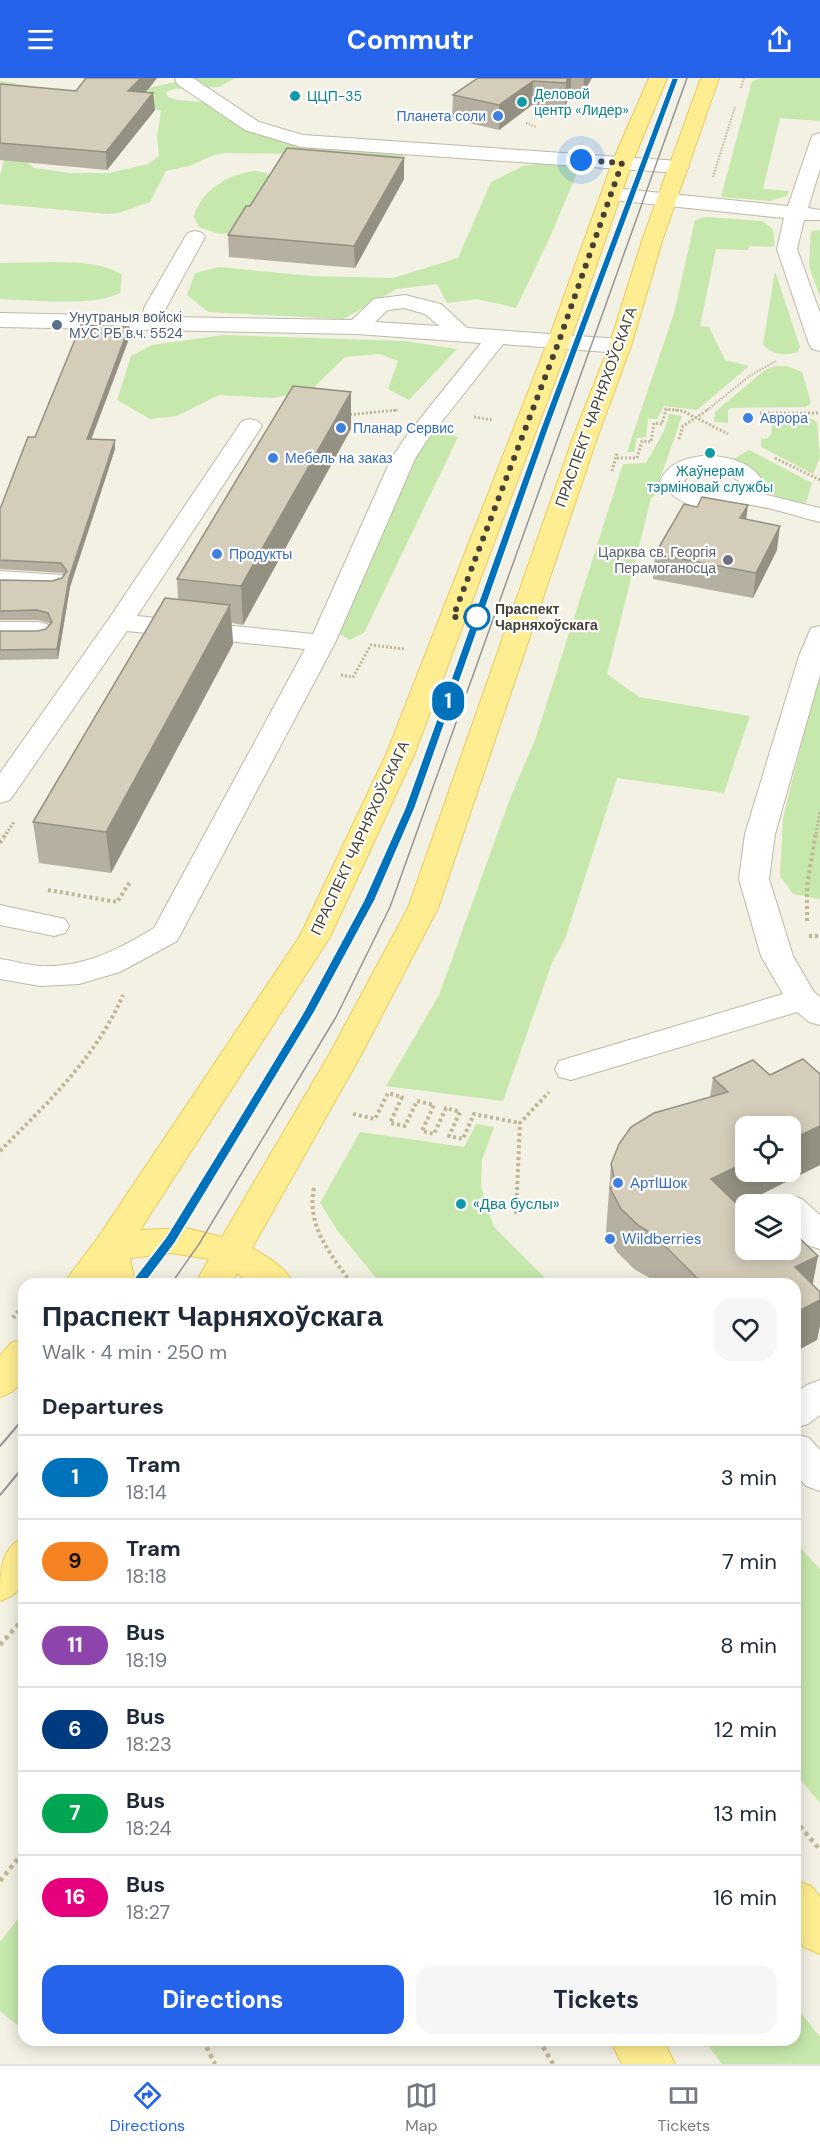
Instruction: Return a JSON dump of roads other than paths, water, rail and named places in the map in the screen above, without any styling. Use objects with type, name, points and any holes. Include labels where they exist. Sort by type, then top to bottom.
[{"type":"main road","name":"ПРАСПЕКТ ЧАРНЯХОЎСКАГА","points":[[86,1278],[110,1248],[315,937],[400,755],[559,341],[622,163],[658,78]]},
{"type":"main road","name":"ПРАСПЕКТ ЧАРНЯХОЎСКАГА","points":[[216,1278],[345,1055],[423,908],[586,435],[620,346],[710,78]]},
{"type":"main road","points":[[116,1278],[110,1248],[170,1240],[200,1244],[231,1252],[259,1268],[270,1278]]},
{"type":"main road","points":[[0,1382],[18,1360]]},
{"type":"main road","points":[[0,1584],[18,1562]]},
{"type":"main road","points":[[801,1908],[820,1932]]},
{"type":"main road","points":[[638,2046],[651,2064]]},
{"type":"lane","points":[[184,78],[183,80],[252,126],[301,141],[679,167]]},
{"type":"lane","points":[[820,139],[787,249],[820,344]]},
{"type":"lane","points":[[612,194],[820,216]]},
{"type":"lane","points":[[153,322],[155,308],[195,237]]},
{"type":"lane","points":[[357,327],[382,304],[405,301],[434,309],[460,334]]},
{"type":"lane","points":[[0,320],[357,327],[620,346]]},
{"type":"lane","points":[[0,969],[45,976],[95,970],[126,959],[166,934],[322,643],[404,459],[415,440],[497,337]]},
{"type":"lane","points":[[0,794],[120,622],[250,426]]},
{"type":"lane","points":[[742,496],[820,515]]},
{"type":"lane","points":[[0,579],[53,580]]},
{"type":"lane","points":[[120,622],[322,643]]},
{"type":"lane","points":[[0,630],[38,630]]},
{"type":"lane","points":[[571,1068],[811,1007],[777,956],[754,879],[760,834],[820,634]]},
{"type":"lane","points":[[0,915],[54,926]]},
{"type":"lane","points":[[801,1218],[820,1236]]},
{"type":"lane","points":[[801,1409],[820,1395]]},
{"type":"lane","points":[[801,1455],[820,1475]]},
{"type":"tram line","points":[[142,1278],[170,1240],[309,1013],[369,900],[410,808],[544,430],[675,78]]},
{"type":"tram line","name":"1","points":[[142,1278],[170,1240],[309,1013],[369,900],[410,808],[544,430],[675,78]]},
{"type":"tram line","points":[[175,1278],[199,1244],[336,1017],[390,907],[687,78]]},
{"type":"tram line","points":[[0,1446],[18,1425]]},
{"type":"tram line","points":[[0,1495],[18,1473]]},
{"type":"place","name":"ЦЦП-35","points":[[295,96]]},
{"type":"place","name":"Деловой центр «Лидер»","points":[[522,102]]},
{"type":"place","name":"Планета соли","points":[[498,116]]},
{"type":"place","name":"Унутраныя войскі МУС РБ в.ч. 5524","points":[[57,325]]},
{"type":"place","name":"Аврора","points":[[748,418]]},
{"type":"place","name":"Планар Сервис","points":[[341,428]]},
{"type":"place","name":"Жаўнерам тэрміновай службы","points":[[710,453]]},
{"type":"place","name":"Мебель на заказ","points":[[273,458]]},
{"type":"place","name":"Продукты","points":[[217,554]]},
{"type":"place","name":"Царква св. Георгія Перамоганосца","points":[[728,560]]},
{"type":"place","name":"Праспект Чарняхоўскага","points":[[477,617]]},
{"type":"place","name":"АртIШок","points":[[618,1183]]},
{"type":"place","name":"«Два буслы»","points":[[461,1204]]},
{"type":"place","name":"Wildberries","points":[[610,1239]]}]
